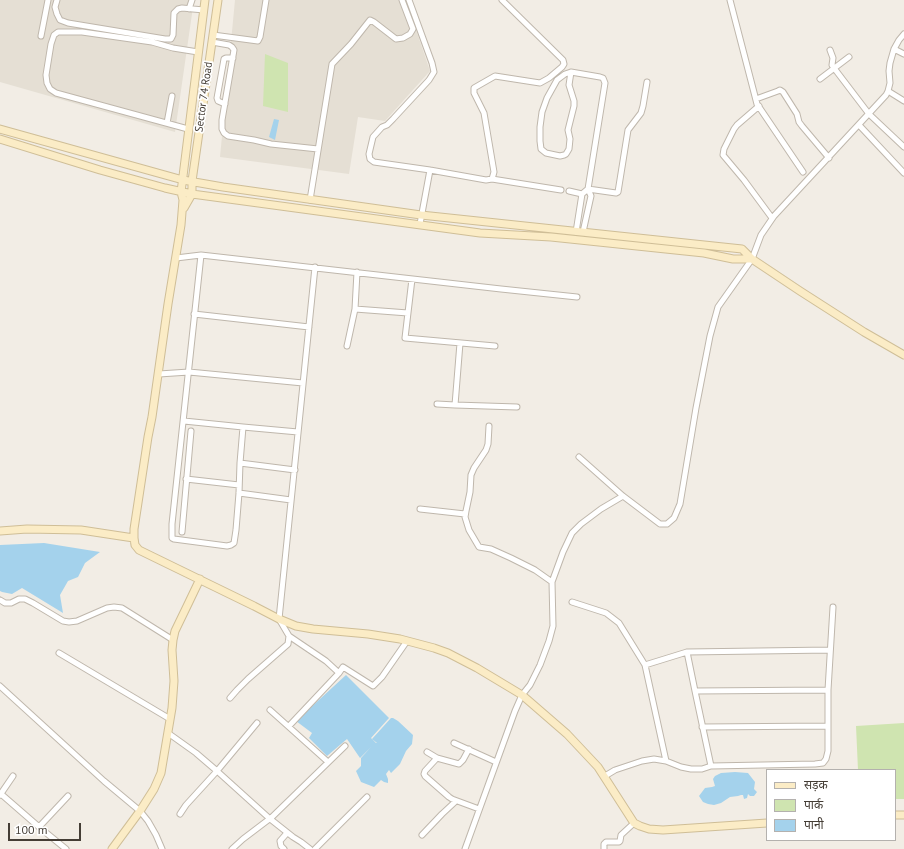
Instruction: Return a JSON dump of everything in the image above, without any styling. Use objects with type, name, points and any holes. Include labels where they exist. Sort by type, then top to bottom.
[{"type":"street","points":[[41,36],[48,0]]},
{"type":"street","points":[[57,0],[55,7],[57,14],[60,20],[68,23],[165,39],[171,39],[173,35],[174,13],[178,9],[204,10]]},
{"type":"street","points":[[189,9],[192,0]]},
{"type":"street","name":"Sector 74 Road","points":[[183,210],[181,192],[205,0]]},
{"type":"street","name":"Sector 74 Road","points":[[192,194],[192,181],[218,0]]},
{"type":"street","points":[[212,38],[230,37],[256,41],[259,40],[266,0]]},
{"type":"street","points":[[310,200],[332,64],[351,44],[370,20],[396,39],[403,38],[410,34],[413,29],[402,0]]},
{"type":"street","points":[[409,0],[434,72],[429,80],[374,137],[368,154],[370,159],[374,162],[486,180],[492,179],[561,190]]},
{"type":"street","points":[[492,179],[494,172],[484,113],[474,93],[474,88],[495,76],[540,82],[550,78],[564,64],[562,60],[502,0]]},
{"type":"street","points":[[730,0],[756,99],[759,106],[803,172]]},
{"type":"street","points":[[188,129],[56,93],[50,88],[46,75],[51,44],[54,34],[58,32],[82,32],[152,42],[183,50],[198,52]]},
{"type":"street","points":[[579,457],[623,496],[660,524],[667,524],[674,518],[680,504],[696,408],[710,336],[718,308],[752,259],[761,235],[772,218],[886,95],[890,83],[889,71],[894,49],[904,34]]},
{"type":"street","points":[[229,45],[230,37]]},
{"type":"street","points":[[212,38],[229,45],[234,50],[225,104],[222,129],[224,133],[228,136],[271,144],[318,149]]},
{"type":"street","points":[[894,49],[904,54]]},
{"type":"street","points":[[830,50],[833,58],[832,65],[834,68],[870,114],[904,147]]},
{"type":"street","points":[[820,79],[849,56]]},
{"type":"street","points":[[225,104],[218,101],[217,98],[224,59],[233,58]]},
{"type":"street","points":[[571,72],[570,85],[574,106],[568,130],[570,139],[569,149],[566,154],[560,156],[546,153],[541,149],[540,141],[542,112],[547,98],[557,80],[565,74],[571,72],[603,78],[605,83],[588,188],[590,196],[580,232]]},
{"type":"street","points":[[588,188],[616,193],[618,192],[628,130],[641,114],[647,82]]},
{"type":"street","points":[[756,99],[780,90],[783,92],[797,114],[799,122],[829,158]]},
{"type":"street","points":[[888,90],[904,101]]},
{"type":"street","points":[[167,123],[172,96]]},
{"type":"street","points":[[759,106],[734,129],[724,149],[723,156],[744,180],[772,218]]},
{"type":"street","points":[[859,125],[904,173]]},
{"type":"street","points":[[0,129],[183,180],[224,187],[421,216],[742,249],[752,259],[864,332],[904,355]]},
{"type":"street","points":[[0,139],[100,170],[192,194],[480,232],[551,237],[704,253],[733,259],[752,259]]},
{"type":"street","points":[[420,224],[430,170]]},
{"type":"street","points":[[580,232],[582,194],[588,188]]},
{"type":"street","points":[[569,191],[582,194]]},
{"type":"street","points":[[192,194],[183,210],[134,529],[135,545],[139,550],[296,626],[368,634],[407,641],[434,648],[461,659],[489,674],[522,695],[567,734],[598,767],[634,823],[640,826],[649,829],[663,830],[766,823]]},
{"type":"street","points":[[176,258],[201,255],[577,297]]},
{"type":"street","points":[[201,255],[172,538],[227,546],[234,543],[243,427]]},
{"type":"street","points":[[315,267],[279,619],[289,636],[326,661],[338,673]]},
{"type":"street","points":[[347,346],[355,309],[357,272]]},
{"type":"street","points":[[412,279],[405,338],[495,346]]},
{"type":"street","points":[[355,309],[408,313]]},
{"type":"street","points":[[194,314],[309,327]]},
{"type":"street","points":[[455,406],[460,343]]},
{"type":"street","points":[[158,374],[189,372],[303,383]]},
{"type":"street","points":[[437,404],[455,406],[517,407]]},
{"type":"street","points":[[184,421],[298,432]]},
{"type":"street","points":[[489,426],[488,444],[486,450],[471,475],[470,492],[465,514],[466,523],[479,547],[491,549],[511,558],[535,570],[552,582]]},
{"type":"street","points":[[182,532],[191,431]]},
{"type":"street","points":[[240,462],[295,470]]},
{"type":"street","points":[[177,480],[239,485]]},
{"type":"street","points":[[239,493],[291,500]]},
{"type":"street","points":[[465,849],[515,711],[522,695],[530,685],[540,665],[549,641],[553,626],[552,582],[563,552],[572,533],[581,524],[601,509],[623,496]]},
{"type":"street","points":[[420,509],[465,514]]},
{"type":"street","points":[[0,531],[27,529],[81,530],[134,538]]},
{"type":"street","points":[[112,849],[140,811],[154,789],[161,773],[172,708],[174,681],[172,650],[173,640],[175,631],[200,579]]},
{"type":"street","points":[[0,600],[5,603],[11,603],[18,599],[25,599],[62,621],[69,622],[76,621],[107,608],[122,608],[173,640]]},
{"type":"street","points":[[572,602],[606,613],[618,623],[645,664],[666,761]]},
{"type":"street","points":[[605,776],[615,770],[642,761],[654,759],[666,761],[691,769],[711,766],[776,767],[823,763],[826,759],[828,751],[828,690],[833,607]]},
{"type":"street","points":[[230,698],[248,679],[288,644],[289,636]]},
{"type":"street","points":[[289,726],[343,667],[373,686],[382,677],[407,641]]},
{"type":"street","points":[[645,664],[687,652],[830,650]]},
{"type":"street","points":[[687,652],[711,766]]},
{"type":"street","points":[[59,653],[170,719]]},
{"type":"street","points":[[0,686],[104,781],[140,811],[156,835],[162,849]]},
{"type":"street","points":[[695,691],[828,690]]},
{"type":"street","points":[[270,710],[328,762]]},
{"type":"street","points":[[180,814],[186,805],[257,723]]},
{"type":"street","points":[[702,727],[828,726]]},
{"type":"street","points":[[168,733],[196,753],[269,818],[310,849]]},
{"type":"street","points":[[454,743],[496,762]]},
{"type":"street","points":[[232,849],[289,800],[345,746]]},
{"type":"street","points":[[427,752],[437,758],[459,764],[469,749]]},
{"type":"street","points":[[437,758],[425,771],[425,776],[449,797],[479,809]]},
{"type":"street","points":[[13,776],[1,794],[66,849]]},
{"type":"street","points":[[39,827],[68,796]]},
{"type":"street","points":[[315,849],[367,797]]},
{"type":"street","points":[[422,835],[456,801]]},
{"type":"street","points":[[604,849],[604,844],[606,842],[620,841],[621,835],[634,823]]},
{"type":"street","points":[[284,849],[281,846],[280,841],[287,833]]},
{"type":"shaded area","points":[[0,0],[194,0],[175,132],[0,82]]},
{"type":"shaded area","points":[[235,0],[406,0],[430,71],[385,121],[358,117],[349,174],[220,157]]},
{"type":"green space","points":[[265,54],[288,63],[288,112],[263,106]]},
{"type":"green space","points":[[904,723],[904,799],[896,799],[896,769],[858,769],[856,726]]},
{"type":"water","points":[[274,119],[279,120],[275,140],[269,137]]},
{"type":"water","points":[[44,543],[100,552],[85,563],[78,577],[68,581],[60,595],[63,613],[22,588],[12,594],[0,591],[0,545]]},
{"type":"water","points":[[346,675],[389,718],[371,738],[372,739],[391,718],[398,721],[413,735],[412,744],[406,751],[400,764],[391,773],[389,770],[386,774],[388,783],[381,780],[374,787],[361,782],[356,771],[361,766],[361,758],[371,747],[360,758],[347,739],[327,756],[309,738],[312,733],[296,721]]},
{"type":"water","points":[[721,773],[748,773],[755,782],[754,789],[757,792],[754,796],[750,796],[748,794],[747,798],[744,799],[743,795],[730,797],[721,803],[714,805],[703,802],[699,796],[705,788],[715,786],[713,779],[715,776]]}]
